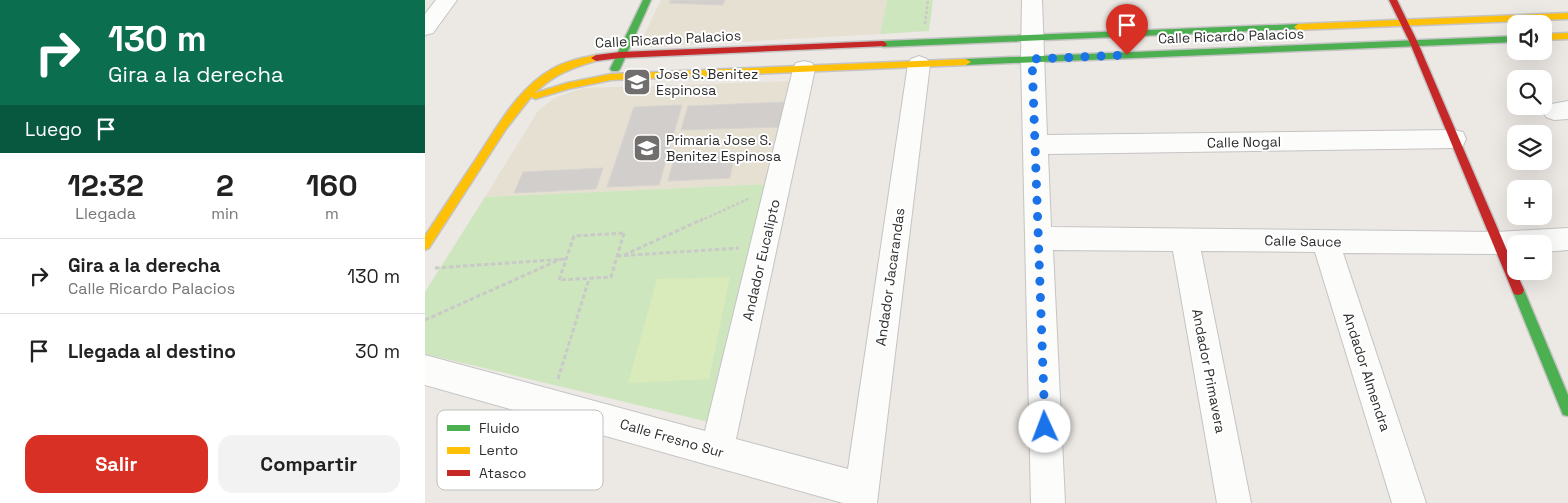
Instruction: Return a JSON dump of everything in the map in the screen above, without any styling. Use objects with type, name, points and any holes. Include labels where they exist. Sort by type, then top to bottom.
[{"type":"street","points":[[427,23],[447,0]]},
{"type":"street","points":[[611,77],[647,0]]},
{"type":"street","points":[[1032,0],[1035,144],[1048,503]]},
{"type":"street","points":[[1393,0],[1414,43],[1568,410]]},
{"type":"street","name":"Calle Ricardo Palacios","points":[[517,103],[567,86],[611,77],[919,64],[1032,49],[1404,22],[1568,16]]},
{"type":"street","points":[[1552,37],[1568,36]]},
{"type":"street","name":"Calle Ricardo Palacios","points":[[517,103],[542,80],[562,67],[584,60],[620,55],[1414,43],[1507,39]]},
{"type":"street","name":"Andador Jacarandas","points":[[860,497],[919,64]]},
{"type":"street","name":"Andador Eucalipto","points":[[717,451],[805,69]]},
{"type":"street","points":[[425,245],[517,103]]},
{"type":"street","name":"Calle Nogal","points":[[1035,144],[1454,139]]},
{"type":"street","name":"Calle Sauce","points":[[1038,238],[1497,242],[1568,239]]},
{"type":"street","name":"Andador Primavera","points":[[1185,240],[1234,503]]},
{"type":"street","name":"Andador Almendra","points":[[1325,241],[1409,503]]},
{"type":"street","name":"Calle Fresno Sur","points":[[425,370],[571,410]]},
{"type":"street","name":"Calle Fresno Sur","points":[[603,419],[717,451],[860,497]]},
{"type":"path","points":[[624,255],[778,185]]},
{"type":"path","points":[[624,233],[611,277],[559,280],[566,259],[574,236],[624,233]]},
{"type":"path","points":[[617,256],[764,246]]},
{"type":"path","points":[[425,268],[566,259]]},
{"type":"path","points":[[425,320],[561,260]]},
{"type":"path","points":[[550,404],[589,279]]},
{"type":"shaded area","points":[[661,0],[887,0],[880,34],[646,47],[641,42]]},
{"type":"shaded area","name":"Primaria Jose S. Benitez Espinosa","points":[[794,81],[770,184],[485,197],[538,111],[554,98],[583,88]]},
{"type":"green space","points":[[887,0],[933,0],[929,31],[880,34]]},
{"type":"green space","points":[[770,184],[713,423],[425,354],[425,292],[485,197]]},
{"type":"green space","points":[[730,277],[709,379],[628,383],[657,279]]},
{"type":"building","points":[[671,0],[725,0],[723,5],[669,3]]},
{"type":"building","points":[[784,102],[780,127],[681,130],[688,106]]},
{"type":"building","points":[[682,105],[659,185],[607,187],[634,107]]},
{"type":"building","points":[[735,152],[730,178],[668,181],[675,155]]},
{"type":"building","points":[[603,168],[596,189],[514,193],[523,172]]},
{"type":"traffic: fast","points":[[615,69],[647,0]]},
{"type":"traffic: fast","points":[[883,44],[1298,27]]},
{"type":"traffic: fast","points":[[966,62],[1507,39]]},
{"type":"traffic: fast","points":[[1518,290],[1568,410]]},
{"type":"traffic: slow","points":[[1298,27],[1568,16]]},
{"type":"traffic: slow","points":[[1552,37],[1568,36]]},
{"type":"traffic: slow","points":[[425,245],[502,126],[526,95],[556,71],[574,63],[596,58]]},
{"type":"traffic: slow","points":[[535,96],[567,86],[611,77],[966,62]]},
{"type":"traffic: jam","points":[[1393,0],[1414,43],[1518,290]]},
{"type":"traffic: jam","points":[[596,58],[620,55],[883,44]]},
{"type":"place","name":"Jose S. Benitez Espinosa","points":[[637,82]]},
{"type":"place","name":"Primaria Jose S. Benitez Espinosa","points":[[647,148]]},
{"type":"route","points":[[1045,427],[1032,59],[1127,55]]}]
